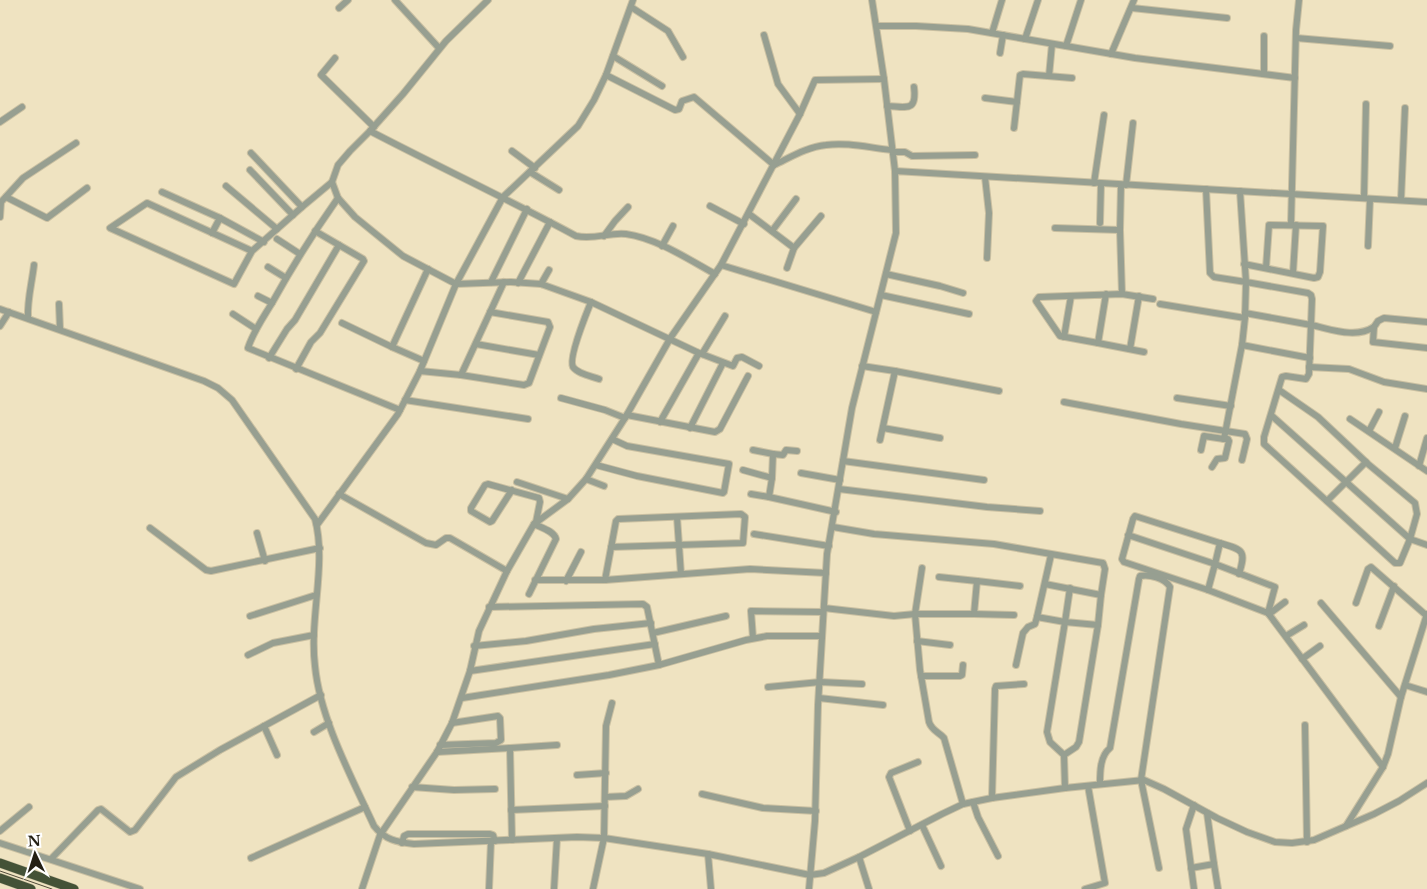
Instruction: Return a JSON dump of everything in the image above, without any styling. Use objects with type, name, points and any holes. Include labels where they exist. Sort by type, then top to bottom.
[{"type":"highway","points":[[0,863],[74,889]]},
{"type":"highway","points":[[0,878],[31,889]]},
{"type":"street","points":[[339,8],[348,0]]},
{"type":"street","points":[[395,0],[439,48]]},
{"type":"street","points":[[252,252],[147,203],[110,228],[234,284],[252,252],[332,182],[338,166],[403,94],[439,48],[488,0]]},
{"type":"street","points":[[809,889],[816,812],[818,698],[829,546],[852,408],[896,233],[895,171],[872,0]]},
{"type":"street","points":[[992,33],[1002,0]]},
{"type":"street","points":[[1025,39],[1038,0]]},
{"type":"street","points":[[1066,46],[1082,0]]},
{"type":"street","points":[[1111,54],[1134,0]]},
{"type":"street","points":[[1293,273],[1292,194],[1296,38],[1299,0]]},
{"type":"street","points":[[317,525],[400,410],[420,371],[456,284],[503,197],[578,126],[594,100],[606,75],[632,2],[668,31],[683,57]]},
{"type":"street","points":[[1132,8],[1227,18]]},
{"type":"street","points":[[877,26],[968,29],[1111,54],[1295,78]]},
{"type":"street","points":[[764,35],[778,84],[800,114]]},
{"type":"street","points":[[1000,53],[1003,35]]},
{"type":"street","points":[[1264,36],[1264,74]]},
{"type":"street","points":[[1296,38],[1390,46]]},
{"type":"street","points":[[1049,76],[1052,44]]},
{"type":"street","points":[[613,56],[662,86]]},
{"type":"street","points":[[335,58],[321,75],[372,129],[576,236],[588,238],[624,234],[644,238],[715,274]]},
{"type":"street","points":[[606,75],[675,110],[679,109],[684,100],[694,97],[774,164]]},
{"type":"street","points":[[1014,128],[1020,75],[1072,78]]},
{"type":"street","points":[[535,523],[568,499],[586,479],[612,440],[670,339],[721,265],[787,140],[814,80],[884,79]]},
{"type":"street","points":[[887,106],[907,107],[912,104],[916,99],[914,87]]},
{"type":"street","points":[[985,98],[1017,102]]},
{"type":"street","points":[[1366,104],[1368,246]]},
{"type":"street","points":[[0,122],[22,107]]},
{"type":"street","points":[[1401,200],[1405,108]]},
{"type":"street","points":[[1100,223],[1098,183],[1104,116]]},
{"type":"street","points":[[1122,294],[1120,230],[1133,123]]},
{"type":"street","points":[[0,217],[1,202],[23,178],[76,143]]},
{"type":"street","points":[[774,164],[799,153],[826,145],[843,144],[905,152],[912,156],[975,155]]},
{"type":"street","points":[[512,151],[532,170],[559,190]]},
{"type":"street","points":[[251,152],[302,207]]},
{"type":"street","points":[[250,170],[293,215]]},
{"type":"street","points":[[895,171],[1427,202]]},
{"type":"street","points":[[985,177],[989,213],[987,258]]},
{"type":"street","points":[[332,182],[338,198],[355,217],[403,256],[456,284],[491,282],[541,284],[591,302],[723,363],[732,366],[737,358],[741,357],[759,366]]},
{"type":"street","points":[[226,186],[277,229]]},
{"type":"street","points":[[6,197],[42,217],[48,218],[87,188]]},
{"type":"street","points":[[1206,189],[1210,273],[1214,277],[1310,294],[1312,299],[1310,358],[1306,379],[1283,376],[1264,437],[1264,444],[1395,563],[1400,562],[1410,539],[1417,514],[1417,506],[1318,418],[1279,390]]},
{"type":"street","points":[[1224,439],[1242,345],[1245,316],[1246,282],[1240,191]]},
{"type":"street","points":[[162,192],[220,218],[264,242]]},
{"type":"street","points":[[338,198],[300,254],[256,329],[248,348],[400,410]]},
{"type":"street","points":[[772,231],[796,200]]},
{"type":"street","points":[[710,206],[744,224]]},
{"type":"street","points":[[604,236],[628,207]]},
{"type":"street","points":[[491,282],[527,209]]},
{"type":"street","points":[[749,214],[794,248]]},
{"type":"street","points":[[788,268],[794,248],[821,216]]},
{"type":"street","points":[[212,233],[220,218]]},
{"type":"street","points":[[518,282],[550,222]]},
{"type":"street","points":[[1244,264],[1314,278],[1320,275],[1323,227],[1269,225],[1266,268]]},
{"type":"street","points":[[662,246],[673,226]]},
{"type":"street","points":[[1055,228],[1120,230]]},
{"type":"street","points":[[296,369],[311,342],[320,333],[364,262],[363,259],[339,244],[314,231]]},
{"type":"street","points":[[277,239],[300,254]]},
{"type":"street","points":[[269,358],[287,329],[295,320],[339,244]]},
{"type":"street","points":[[28,318],[28,299],[34,265]]},
{"type":"street","points":[[721,265],[876,312]]},
{"type":"street","points":[[268,267],[286,278]]},
{"type":"street","points":[[392,347],[428,269]]},
{"type":"street","points":[[541,284],[549,270]]},
{"type":"street","points":[[886,274],[963,293]]},
{"type":"street","points":[[461,375],[504,282]]},
{"type":"street","points":[[1098,344],[1106,294]]},
{"type":"street","points":[[1144,352],[1064,337],[1058,334],[1036,300],[1039,297],[1106,294],[1153,298]]},
{"type":"street","points":[[881,295],[969,314]]},
{"type":"street","points":[[258,296],[272,303]]},
{"type":"street","points":[[1064,337],[1071,296]]},
{"type":"street","points":[[1130,349],[1139,296]]},
{"type":"street","points":[[591,302],[577,342],[572,364],[574,369],[598,379]]},
{"type":"street","points":[[59,304],[60,330]]},
{"type":"street","points":[[1160,304],[1311,325],[1336,332],[1362,332],[1374,327]]},
{"type":"street","points":[[0,309],[204,381],[218,388],[232,400],[315,519],[320,548],[314,634],[314,667],[329,723],[365,807],[380,835],[394,842],[414,844],[604,838],[708,854],[810,875],[824,873],[859,857],[963,804],[992,798],[1141,780],[1164,789],[1227,823],[1268,840],[1284,843],[1314,840],[1399,801],[1427,783]]},
{"type":"street","points":[[0,326],[9,312]]},
{"type":"street","points":[[420,371],[526,385],[529,383],[550,327],[548,322],[490,312]]},
{"type":"street","points":[[233,314],[256,329]]},
{"type":"street","points":[[660,422],[725,316]]},
{"type":"street","points":[[1427,322],[1384,318],[1378,321],[1374,327],[1373,342],[1427,348]]},
{"type":"street","points":[[342,323],[424,361]]},
{"type":"street","points":[[476,344],[539,355]]},
{"type":"street","points":[[1242,345],[1310,358]]},
{"type":"street","points":[[690,428],[723,363]]},
{"type":"street","points":[[862,366],[999,391]]},
{"type":"street","points":[[1309,367],[1349,368],[1384,382],[1427,389]]},
{"type":"street","points":[[880,440],[895,371]]},
{"type":"street","points":[[561,398],[626,417],[713,433],[717,432],[748,376]]},
{"type":"street","points":[[1177,398],[1230,406]]},
{"type":"street","points":[[405,400],[528,419]]},
{"type":"street","points":[[1064,402],[1246,435],[1247,440],[1242,460]]},
{"type":"street","points":[[1369,431],[1379,412]]},
{"type":"street","points":[[1272,416],[1410,539],[1427,546]]},
{"type":"street","points":[[1395,448],[1405,416]]},
{"type":"street","points":[[1350,419],[1427,471]]},
{"type":"street","points":[[883,428],[940,438]]},
{"type":"street","points":[[1201,450],[1204,436],[1224,439],[1230,442],[1225,458],[1218,459],[1212,467]]},
{"type":"street","points":[[1420,466],[1427,438]]},
{"type":"street","points":[[596,465],[637,476],[724,492],[729,464],[627,446],[612,440]]},
{"type":"street","points":[[753,450],[783,455],[786,450],[797,451]]},
{"type":"street","points":[[769,497],[773,454]]},
{"type":"street","points":[[843,461],[984,480]]},
{"type":"street","points":[[1327,501],[1366,462]]},
{"type":"street","points":[[743,470],[772,478]]},
{"type":"street","points":[[801,473],[840,480]]},
{"type":"street","points":[[586,479],[604,486]]},
{"type":"street","points":[[517,482],[568,499]]},
{"type":"street","points":[[362,889],[380,835],[438,748],[452,723],[470,671],[474,646],[489,607],[507,571],[535,523],[540,499],[537,496],[512,490],[486,484],[471,511],[492,522],[512,490]]},
{"type":"street","points":[[839,489],[987,507],[1040,511]]},
{"type":"street","points":[[339,494],[426,543],[436,545],[446,538],[450,538],[507,571]]},
{"type":"street","points":[[751,494],[836,512]]},
{"type":"street","points":[[605,580],[611,547],[616,521],[618,519],[741,514],[745,517],[743,543],[611,547]]},
{"type":"street","points":[[1240,574],[1244,557],[1242,553],[1231,546],[1136,516],[1133,519],[1122,558],[1124,562],[1208,590],[1268,613],[1382,767]]},
{"type":"street","points":[[677,517],[681,574]]},
{"type":"street","points":[[529,594],[556,539],[552,533],[535,523]]},
{"type":"street","points":[[833,527],[874,534],[994,544],[1104,565],[1106,569],[1079,742],[1076,747],[1064,755]]},
{"type":"street","points":[[150,528],[206,570],[211,571],[320,548]]},
{"type":"street","points":[[257,533],[265,560]]},
{"type":"street","points":[[754,534],[829,546]]},
{"type":"street","points":[[1128,536],[1215,564],[1275,587],[1268,613]]},
{"type":"street","points":[[1208,590],[1220,543]]},
{"type":"street","points":[[566,581],[581,552]]},
{"type":"street","points":[[1016,665],[1023,633],[1028,627],[1035,624],[1051,555]]},
{"type":"street","points":[[922,568],[915,614],[921,676],[929,722],[933,730],[944,738],[963,804]]},
{"type":"street","points":[[1346,826],[1388,754],[1404,685],[1427,615],[1373,568],[1369,568],[1356,603]]},
{"type":"street","points":[[535,580],[605,580],[750,569],[826,574]]},
{"type":"street","points":[[1100,784],[1100,769],[1105,752],[1110,748],[1139,579],[1140,576],[1144,575],[1165,581],[1170,586],[1141,780],[1159,868]]},
{"type":"street","points":[[939,577],[1020,586]]},
{"type":"street","points":[[974,614],[977,581]]},
{"type":"street","points":[[1045,584],[1101,595]]},
{"type":"street","points":[[1379,626],[1394,586]]},
{"type":"street","points":[[1065,788],[1064,755],[1050,742],[1047,732],[1070,588]]},
{"type":"street","points":[[250,616],[316,595]]},
{"type":"street","points":[[1268,613],[1285,602]]},
{"type":"street","points":[[489,607],[640,603],[647,606],[659,665]]},
{"type":"street","points":[[1320,603],[1401,697]]},
{"type":"street","points":[[753,638],[751,611],[823,610],[894,616],[915,614],[1014,615]]},
{"type":"street","points":[[653,634],[726,616]]},
{"type":"street","points":[[1037,617],[1098,625]]},
{"type":"street","points":[[474,646],[526,641],[594,629],[651,623]]},
{"type":"street","points":[[1286,636],[1304,625]]},
{"type":"street","points":[[248,655],[273,642],[314,634]]},
{"type":"street","points":[[462,698],[609,675],[659,665],[753,638],[767,636],[822,636]]},
{"type":"street","points":[[917,641],[950,645]]},
{"type":"street","points":[[470,671],[656,644]]},
{"type":"street","points":[[1302,658],[1320,646]]},
{"type":"street","points":[[921,676],[960,676],[963,665]]},
{"type":"street","points":[[768,687],[820,682],[862,684]]},
{"type":"street","points":[[992,798],[995,689],[996,686],[1000,685],[1024,684]]},
{"type":"street","points":[[1404,685],[1427,692]]},
{"type":"street","points":[[51,860],[101,809],[130,832],[135,830],[176,777],[321,695]]},
{"type":"street","points":[[818,698],[883,705]]},
{"type":"street","points":[[593,889],[604,838],[606,726],[612,703]]},
{"type":"street","points":[[438,748],[496,743],[501,740],[500,718],[498,716],[452,723]]},
{"type":"street","points":[[314,732],[329,723]]},
{"type":"street","points":[[1306,725],[1307,842]]},
{"type":"street","points":[[264,726],[277,755]]},
{"type":"street","points":[[438,748],[510,748],[557,745]]},
{"type":"street","points":[[510,748],[512,840]]},
{"type":"street","points":[[910,831],[889,776],[891,773],[918,762]]},
{"type":"street","points":[[576,775],[606,772]]},
{"type":"street","points":[[1088,786],[1105,883],[1088,889]]},
{"type":"street","points":[[412,787],[454,790],[495,789]]},
{"type":"street","points":[[605,797],[626,796],[638,789]]},
{"type":"street","points":[[702,794],[763,808],[816,812]]},
{"type":"street","points":[[973,802],[978,817],[998,856]]},
{"type":"street","points":[[1194,805],[1186,829],[1194,889]]},
{"type":"street","points":[[511,810],[605,806]]},
{"type":"street","points":[[0,831],[29,807]]},
{"type":"street","points":[[251,858],[365,807]]},
{"type":"street","points":[[1207,813],[1218,889]]},
{"type":"street","points":[[922,825],[941,866]]},
{"type":"street","points":[[402,843],[404,836],[408,834],[490,834],[493,836],[493,841],[489,889]]},
{"type":"street","points":[[554,889],[557,838]]},
{"type":"street","points":[[0,843],[140,889]]},
{"type":"street","points":[[708,854],[711,889]]},
{"type":"street","points":[[859,857],[869,889]]},
{"type":"street","points":[[1191,868],[1214,864]]},
{"type":"tram line","points":[[0,871],[52,889]]}]
